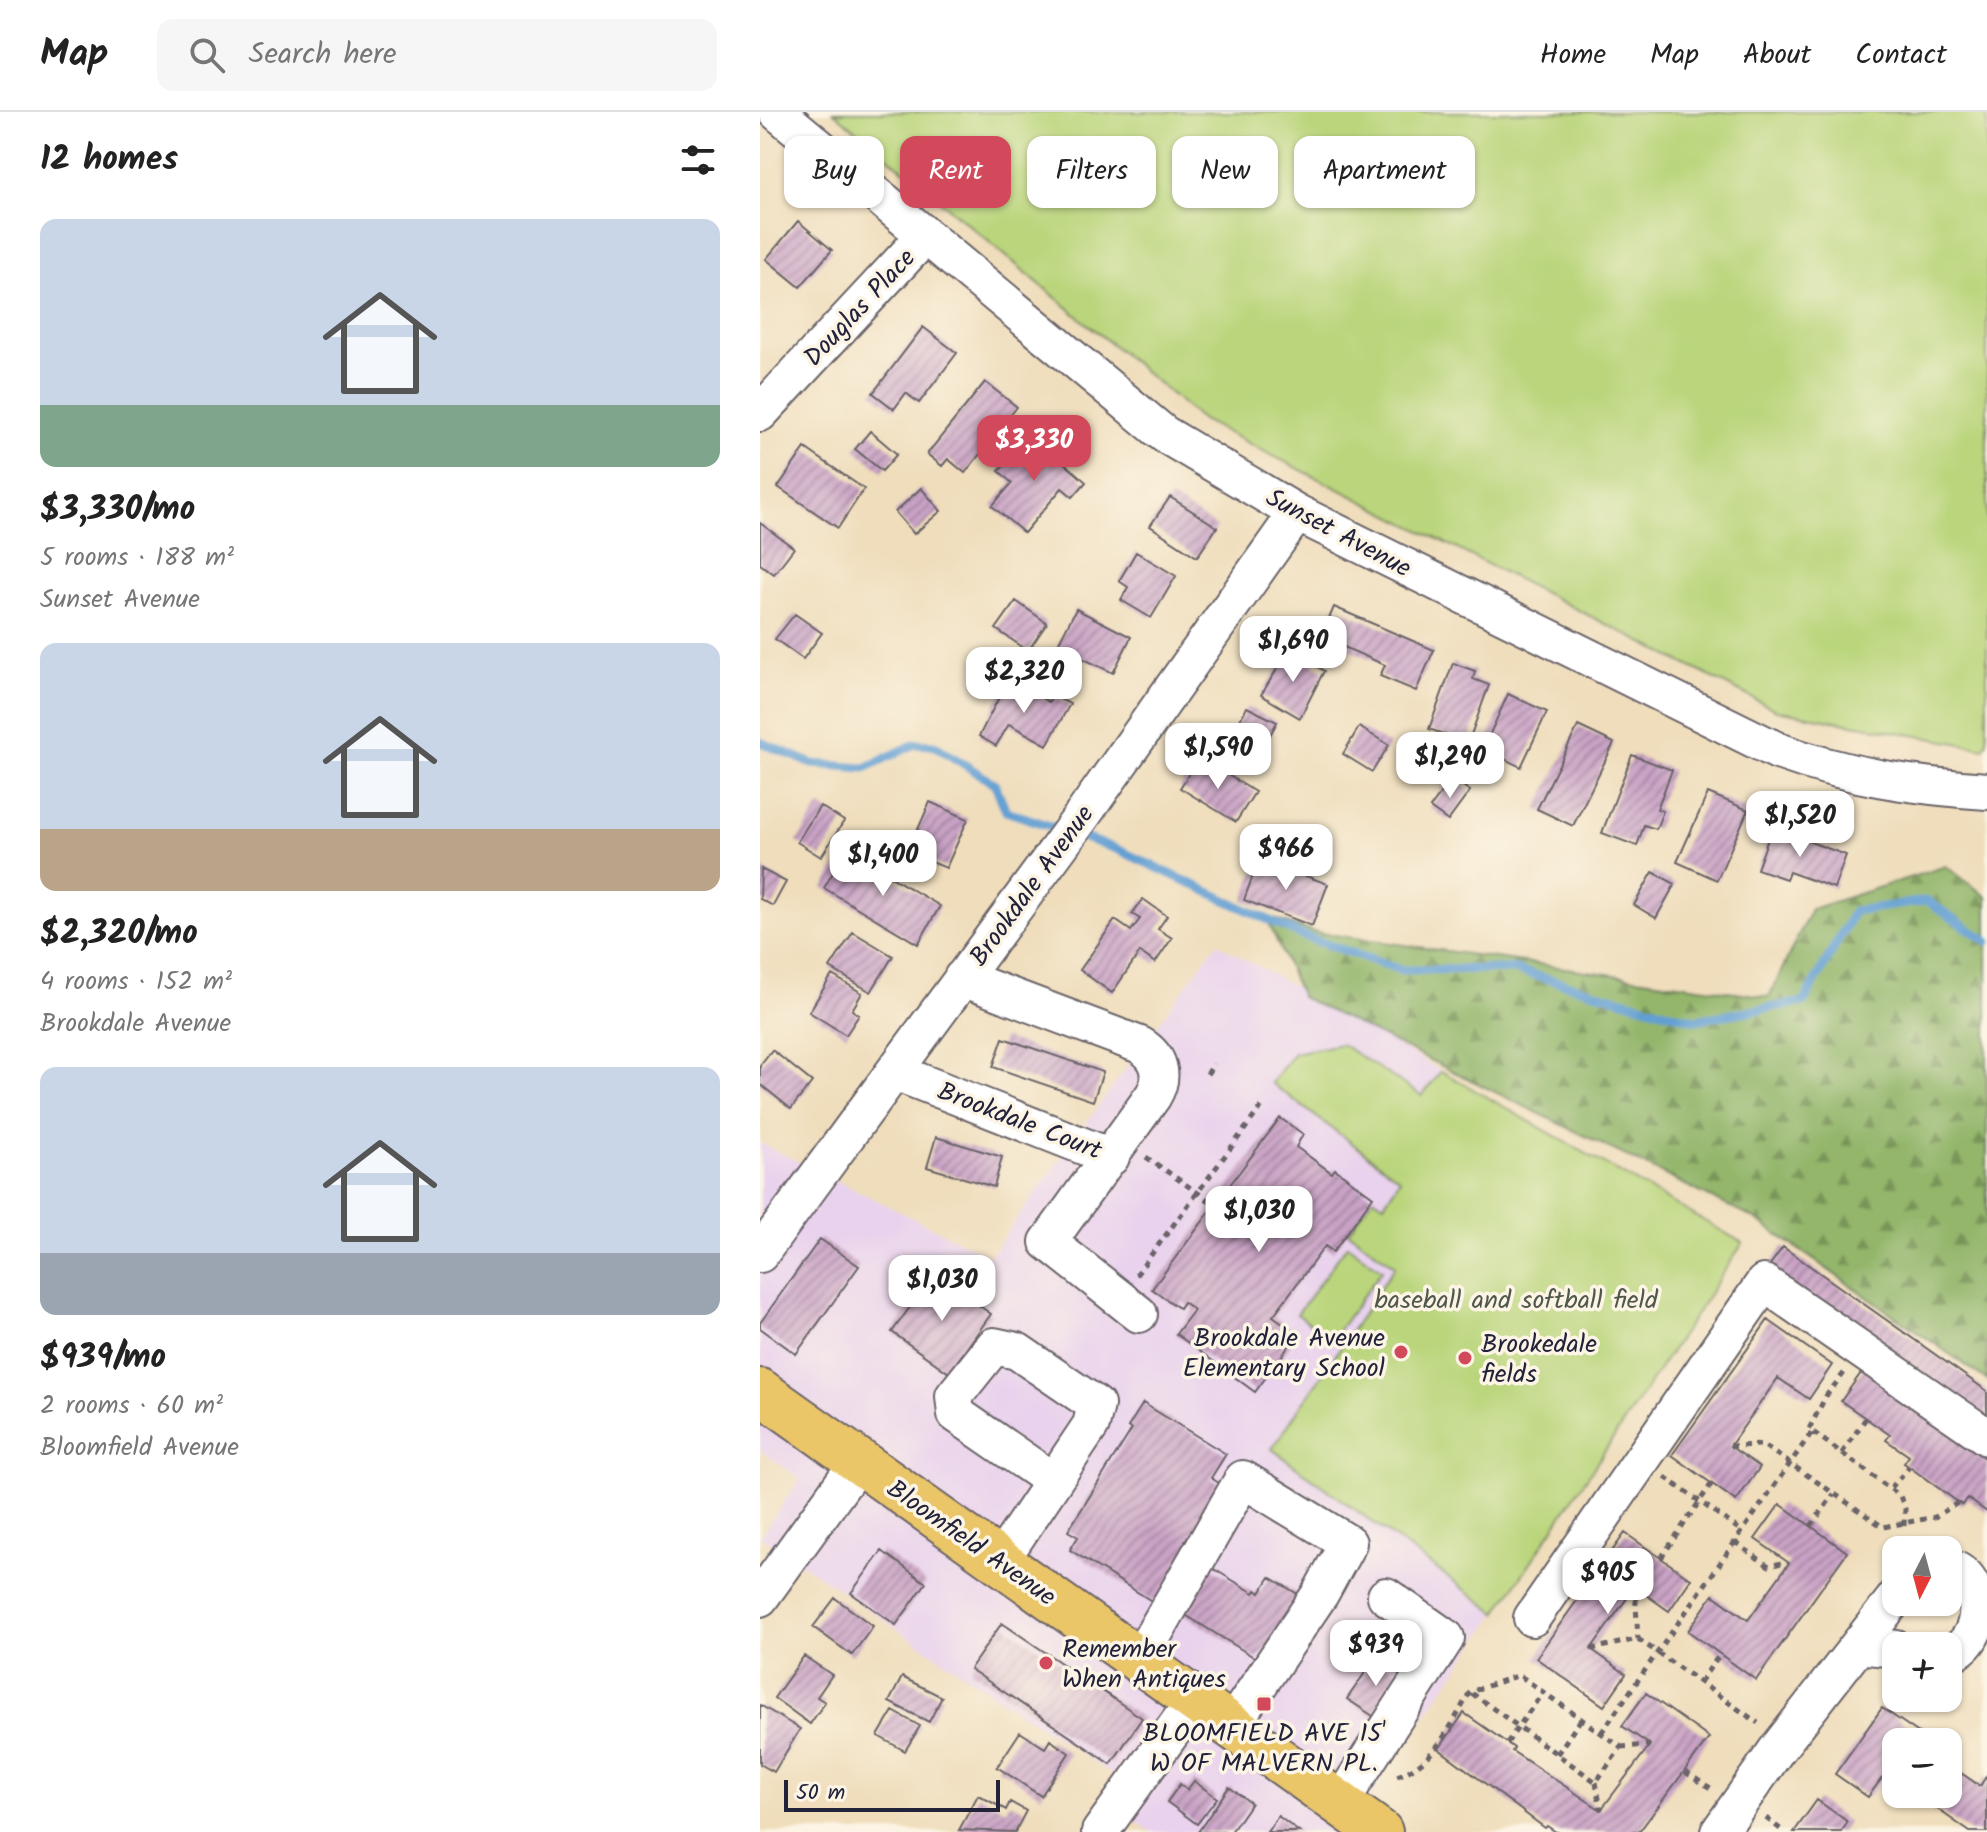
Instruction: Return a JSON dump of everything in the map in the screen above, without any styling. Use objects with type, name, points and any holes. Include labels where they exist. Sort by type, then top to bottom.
[{"type":"main road","name":"Bloomfield Avenue","points":[[760,1391],[1380,1832]]},
{"type":"street","name":"Sunset Avenue","points":[[777,112],[1164,434],[1297,513],[1778,751],[1849,774],[1897,783],[1987,791]]},
{"type":"street","name":"Douglas Place","points":[[760,413],[925,236]]},
{"type":"street","name":"Brookdale Avenue","points":[[760,1254],[1082,816],[1297,513]]},
{"type":"street","name":"Brookdale Court","points":[[895,1072],[1111,1157],[1158,1087],[1160,1077],[1155,1057],[1140,1045],[962,978]]},
{"type":"street","points":[[1111,1157],[1048,1242],[1136,1297]]},
{"type":"street","points":[[1532,1618],[1764,1283],[1987,1437]]},
{"type":"street","points":[[760,1598],[859,1461]]},
{"type":"street","points":[[1139,1660],[1243,1479],[1348,1543],[1320,1594],[1231,1726]]},
{"type":"street","points":[[1000,1561],[1053,1481]]},
{"type":"street","points":[[1962,1573],[1970,1576],[1986,1598],[1985,1622],[1980,1633],[1962,1649]]},
{"type":"street","points":[[1340,1803],[1446,1638],[1386,1596]]},
{"type":"street","points":[[1719,1832],[1882,1615]]},
{"type":"street","points":[[1859,1645],[1882,1647]]},
{"type":"street","points":[[1100,1832],[1195,1700]]},
{"type":"path","points":[[1207,1074],[1214,1064]]},
{"type":"path","points":[[1136,1297],[1197,1193],[1265,1102]]},
{"type":"path","points":[[1156,1164],[1214,1204]]},
{"type":"path","points":[[1861,1350],[1826,1396],[1809,1429],[1891,1488],[1904,1502],[1904,1525]]},
{"type":"path","points":[[1842,1453],[1866,1418]]},
{"type":"path","points":[[1601,1733],[1812,1432]]},
{"type":"path","points":[[1730,1446],[1763,1445],[1877,1525],[1904,1525],[1935,1517],[1959,1502]]},
{"type":"path","points":[[1891,1488],[1909,1467]]},
{"type":"path","points":[[1658,1471],[1743,1532]]},
{"type":"path","points":[[1661,1558],[1712,1483]]},
{"type":"path","points":[[1811,1526],[1834,1494]]},
{"type":"path","points":[[1735,1542],[1769,1566],[1786,1562]]},
{"type":"path","points":[[1635,1587],[1638,1639]]},
{"type":"path","points":[[1591,1649],[1638,1639],[1759,1724]]},
{"type":"path","points":[[1700,1682],[1720,1654]]},
{"type":"path","points":[[1385,1780],[1408,1772],[1439,1746],[1470,1692],[1519,1675],[1621,1747],[1650,1745]]},
{"type":"path","points":[[1470,1692],[1596,1782],[1601,1810]]},
{"type":"path","points":[[1507,1743],[1543,1692]]},
{"type":"path","points":[[1557,1754],[1581,1719]]},
{"type":"path","points":[[1596,1782],[1621,1747]]},
{"type":"path","points":[[1685,1772],[1723,1796]]},
{"type":"path","points":[[1755,1811],[1784,1832]]},
{"type":"shaded area","points":[[1217,943],[1743,1243],[1497,1613],[1385,1771],[1353,1832],[1151,1832],[1106,1799],[1119,1779],[760,1536],[800,1479],[760,1450],[760,1143],[990,1256]]},
{"type":"green space","points":[[834,112],[1987,112],[1987,743],[1984,748],[1776,710],[1202,420],[949,208],[1011,208],[1011,136],[900,136],[900,167],[884,154],[884,136],[863,136]]},
{"type":"green space","points":[[1946,866],[1987,897],[1987,1380],[1755,1219],[1301,997],[1266,916],[1313,932],[1769,997],[1811,909]]},
{"type":"green space","name":"baseball and softball field","points":[[1341,1044],[1422,1096],[1441,1071],[1743,1243],[1497,1613],[1272,1449],[1395,1266],[1348,1232],[1373,1197],[1384,1204],[1400,1179],[1271,1083],[1294,1053]]},
{"type":"green space","points":[[1347,1245],[1382,1270],[1332,1339],[1297,1314]]},
{"type":"building","points":[[798,221],[832,250],[800,287],[766,259]]},
{"type":"building","points":[[923,327],[957,353],[919,403],[906,393],[894,409],[873,393]]},
{"type":"building","points":[[985,382],[1017,407],[965,473],[948,459],[942,466],[927,454]]},
{"type":"building","points":[[870,431],[897,454],[882,471],[855,449]]},
{"type":"building","points":[[1031,434],[1086,482],[1073,497],[1062,488],[1024,533],[992,506],[1012,483],[999,471]]},
{"type":"building","points":[[805,448],[864,489],[838,528],[778,487]]},
{"type":"building","points":[[921,488],[941,511],[914,534],[895,512]]},
{"type":"building","points":[[1170,497],[1217,527],[1197,557],[1150,526]]},
{"type":"building","points":[[760,523],[794,548],[774,574],[760,564]]},
{"type":"building","points":[[1136,552],[1176,576],[1151,618],[1121,600],[1128,587],[1119,581]]},
{"type":"building","points":[[1016,601],[1047,623],[1028,651],[996,629]]},
{"type":"building","points":[[1334,607],[1434,650],[1416,691],[1380,676],[1385,665],[1321,637]]},
{"type":"building","points":[[1076,609],[1131,637],[1113,673],[1057,646]]},
{"type":"building","points":[[795,614],[822,633],[803,659],[775,639]]},
{"type":"building","points":[[1289,650],[1324,671],[1300,718],[1261,695]]},
{"type":"building","points":[[1453,663],[1475,671],[1473,679],[1489,685],[1468,743],[1429,729]]},
{"type":"building","points":[[1008,680],[1049,702],[1052,695],[1070,704],[1047,745],[1009,724],[996,746],[979,736]]},
{"type":"building","points":[[1508,694],[1547,712],[1521,767],[1483,749]]},
{"type":"building","points":[[1247,707],[1277,722],[1253,767],[1223,751]]},
{"type":"building","points":[[1578,726],[1614,743],[1573,826],[1537,809]]},
{"type":"building","points":[[1359,727],[1389,745],[1372,772],[1343,754]]},
{"type":"building","points":[[1632,755],[1672,770],[1657,809],[1663,811],[1656,829],[1644,825],[1637,846],[1602,833]]},
{"type":"building","points":[[1209,763],[1255,792],[1236,822],[1180,788],[1193,767],[1202,773]]},
{"type":"building","points":[[1452,778],[1470,791],[1448,821],[1430,808]]},
{"type":"building","points":[[1708,793],[1748,810],[1717,880],[1677,862]]},
{"type":"building","points":[[930,802],[968,819],[946,868],[908,852]]},
{"type":"building","points":[[820,806],[844,821],[821,857],[797,842]]},
{"type":"building","points":[[1772,828],[1846,855],[1834,888],[1789,872],[1786,879],[1757,869]]},
{"type":"building","points":[[842,857],[860,867],[864,861],[940,906],[918,944],[824,888]]},
{"type":"building","points":[[1259,859],[1328,884],[1312,926],[1244,900]]},
{"type":"building","points":[[761,869],[786,882],[773,906],[760,899]]},
{"type":"building","points":[[1653,872],[1675,884],[1656,918],[1634,905]]},
{"type":"building","points":[[1143,899],[1167,916],[1158,929],[1172,938],[1155,963],[1140,952],[1112,993],[1080,970],[1115,920],[1131,931],[1140,919],[1132,914]]},
{"type":"building","points":[[853,932],[893,956],[871,992],[830,968]]},
{"type":"building","points":[[832,975],[862,993],[852,1010],[859,1015],[846,1035],[809,1012]]},
{"type":"building","points":[[1003,1038],[1103,1072],[1093,1101],[993,1067]]},
{"type":"building","points":[[772,1050],[812,1082],[791,1109],[760,1084],[760,1065]]},
{"type":"building","name":"Brookdale Avenue Elementary School","points":[[1280,1118],[1303,1134],[1296,1147],[1332,1173],[1335,1169],[1373,1197],[1333,1252],[1325,1246],[1273,1316],[1298,1334],[1255,1392],[1176,1334],[1194,1310],[1183,1302],[1179,1308],[1152,1289]]},
{"type":"building","points":[[936,1137],[1002,1157],[994,1187],[927,1167]]},
{"type":"building","points":[[820,1239],[859,1266],[796,1354],[760,1328],[760,1323]]},
{"type":"building","points":[[1783,1247],[1987,1391],[1987,1423],[1767,1269]]},
{"type":"building","points":[[934,1274],[991,1314],[949,1373],[892,1332]]},
{"type":"building","points":[[1768,1320],[1832,1365],[1809,1399],[1778,1378],[1730,1446],[1760,1467],[1736,1501],[1672,1455]]},
{"type":"building","points":[[1866,1366],[1913,1407],[1987,1460],[1987,1512],[1967,1498],[1962,1505],[1904,1463],[1909,1456],[1886,1440],[1890,1435],[1841,1401]]},
{"type":"building","points":[[1143,1403],[1226,1454],[1211,1478],[1227,1488],[1155,1603],[1070,1550],[1078,1537],[1068,1531],[1132,1429],[1128,1427]]},
{"type":"building","points":[[1780,1504],[1847,1552],[1756,1680],[1688,1631],[1713,1595],[1748,1620],[1789,1563],[1755,1539]]},
{"type":"building","points":[[1625,1533],[1691,1579],[1669,1611],[1635,1587],[1591,1649],[1626,1674],[1604,1706],[1536,1658]]},
{"type":"building","points":[[882,1551],[926,1583],[896,1625],[851,1593]]},
{"type":"building","points":[[1207,1565],[1254,1593],[1256,1590],[1260,1593],[1270,1577],[1309,1601],[1257,1659],[1179,1611]]},
{"type":"building","points":[[835,1598],[873,1626],[852,1655],[813,1627]]},
{"type":"building","points":[[1002,1623],[1142,1718],[1111,1764],[970,1669]]},
{"type":"building","points":[[804,1656],[832,1675],[817,1697],[825,1702],[810,1724],[774,1698]]},
{"type":"building","points":[[1375,1658],[1404,1677],[1376,1718],[1347,1699]]},
{"type":"building","points":[[902,1677],[942,1697],[929,1722],[889,1702]]},
{"type":"building","points":[[1646,1693],[1709,1738],[1639,1832],[1556,1832],[1547,1826],[1545,1828],[1439,1749],[1464,1713],[1514,1748],[1512,1751],[1601,1810],[1650,1745],[1622,1726]]},
{"type":"building","points":[[760,1705],[800,1729],[774,1772],[760,1764]]},
{"type":"building","points":[[1882,1708],[1882,1712],[1888,1712],[1911,1728],[1882,1728],[1882,1778],[1868,1797],[1835,1774]]},
{"type":"building","points":[[893,1711],[920,1726],[905,1751],[878,1736]]},
{"type":"building","points":[[1020,1732],[1045,1748],[1050,1740],[1069,1753],[1041,1796],[997,1767]]},
{"type":"building","points":[[1962,1774],[1980,1786],[1987,1775],[1987,1832],[1970,1832],[1936,1808],[1962,1808]]},
{"type":"building","points":[[1194,1781],[1217,1798],[1197,1824],[1167,1802],[1180,1784],[1187,1790]]},
{"type":"building","points":[[1229,1787],[1251,1803],[1231,1832],[1198,1832]]},
{"type":"building","points":[[978,1795],[1006,1810],[1010,1802],[1026,1811],[1015,1832],[959,1830]]},
{"type":"building","points":[[1817,1800],[1848,1822],[1841,1832],[1794,1832]]},
{"type":"building","points":[[1278,1816],[1299,1832],[1267,1832]]},
{"type":"waterway","points":[[760,742],[813,764],[865,768],[915,744],[934,745],[995,784],[1006,811],[1062,830]]},
{"type":"waterway","points":[[1076,835],[1119,850],[1303,936],[1401,970],[1512,969],[1695,1020],[1804,1002],[1854,911],[1927,901],[1987,941]]},
{"type":"place","name":"Brookdale Avenue Elementary School","points":[[1401,1352]]},
{"type":"place","name":"Brookedale fields","points":[[1465,1358]]},
{"type":"place","name":"Remember When Antiques","points":[[1046,1663]]},
{"type":"place","name":"BLOOMFIELD AVE 15' W OF MALVERN PL.","points":[[1264,1704]]}]
